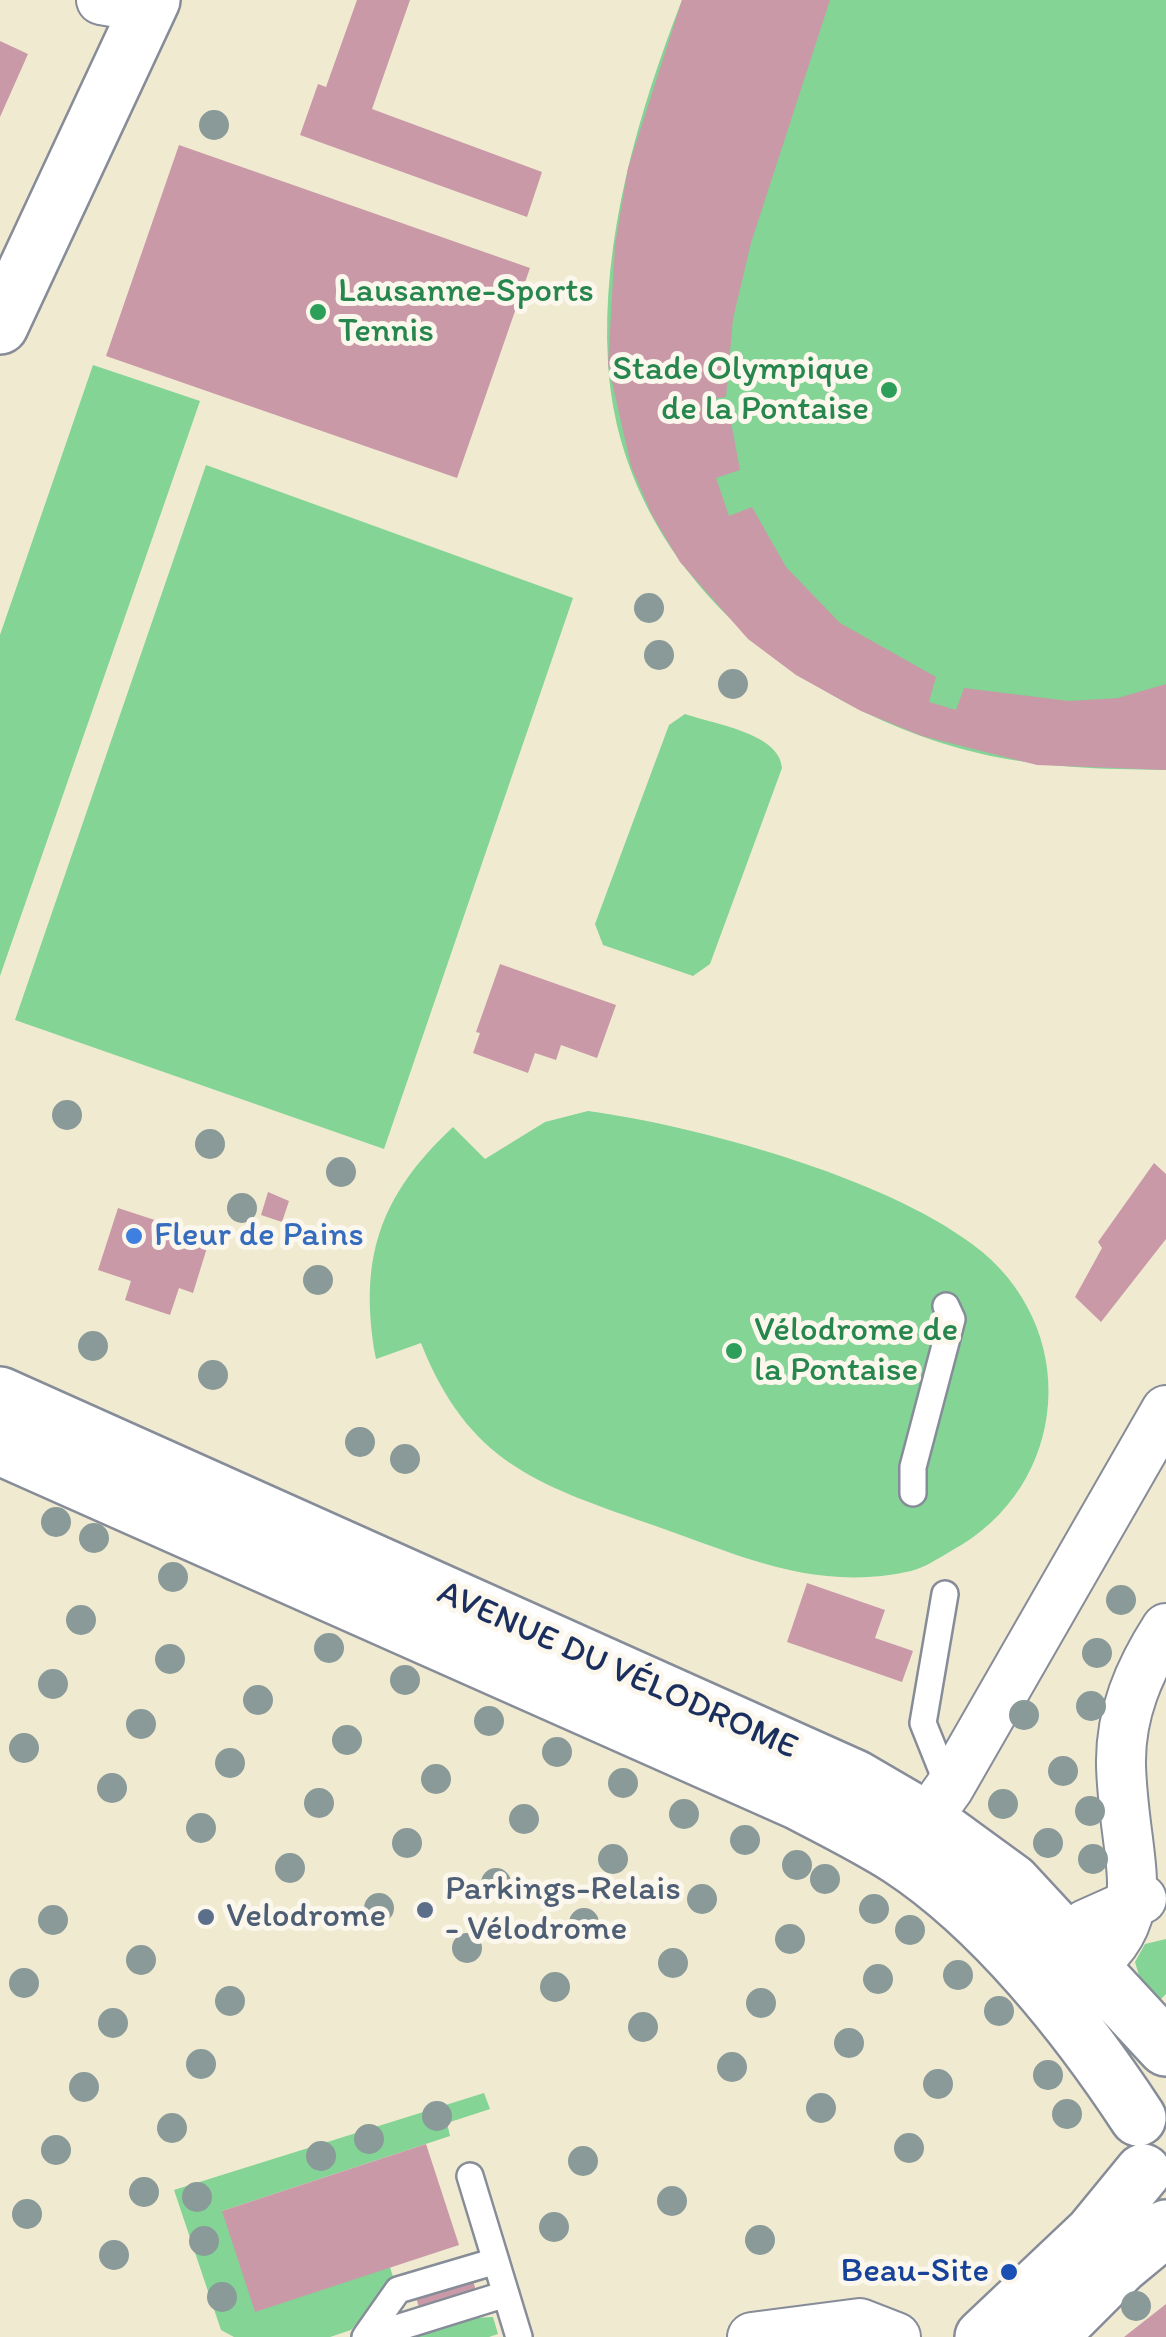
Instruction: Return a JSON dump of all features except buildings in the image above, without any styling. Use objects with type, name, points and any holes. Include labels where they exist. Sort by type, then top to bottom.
[{"type":"street","points":[[0,326],[134,3]]},
{"type":"street","name":"AVENUE DU VÉLODROME","points":[[0,1395],[855,1778],[1012,1882],[1086,1957],[1166,2048]]},
{"type":"street","points":[[925,1822],[1166,1410]]},
{"type":"street","name":"AVENUE DU VÉLODROME","points":[[0,1447],[797,1801],[925,1822]]},
{"type":"street","points":[[1044,1996],[1086,1957],[1136,1935],[1142,1865],[1124,1794],[1122,1746],[1132,1685],[1166,1628]]},
{"type":"street","name":"AVENUE DU VÉLODROME","points":[[925,1822],[971,1915],[1104,2064],[1152,2100]]},
{"type":"street","points":[[983,2337],[1093,2232],[1155,2184],[1136,2155],[1152,2100]]},
{"type":"street","points":[[1049,2337],[1121,2264],[1166,2228]]},
{"type":"street","points":[[752,2337],[860,2323],[896,2337]]},
{"type":"lane","points":[[913,1493],[913,1466],[952,1318],[946,1306]]},
{"type":"lane","points":[[925,1822],[923,1723],[945,1594]]},
{"type":"lane","points":[[470,2176],[518,2337]]},
{"type":"lane","points":[[366,2337],[398,2290],[496,2261]]},
{"type":"lane","points":[[366,2337],[506,2294]]},
{"type":"green space","name":"Stade Olympique de la Pontaise","points":[[682,0],[1166,0],[1166,770],[1025,762],[978,753],[909,732],[844,701],[783,663],[728,616],[681,562],[644,502],[619,435],[608,362],[607,316],[610,270],[626,178],[651,87]]},
{"type":"green space","points":[[93,365],[200,401],[0,976],[0,635]]},
{"type":"green space","points":[[206,465],[573,598],[384,1149],[15,1020]]},
{"type":"green space","points":[[685,714],[758,738],[778,756],[782,768],[710,964],[693,976],[603,945],[595,924],[669,725]]},
{"type":"green space","name":"Vélodrome de la Pontaise","points":[[588,1111],[734,1142],[840,1176],[934,1220],[972,1244],[1008,1278],[1032,1317],[1046,1360],[1048,1404],[1040,1447],[1021,1487],[991,1523],[951,1551],[911,1571],[841,1577],[776,1567],[571,1495],[510,1463],[461,1416],[421,1343],[376,1359],[370,1291],[380,1232],[407,1178],[428,1153],[453,1127],[485,1159],[545,1122]]},
{"type":"green space","points":[[1166,1939],[1166,1994],[1159,2001],[1140,1979],[1135,1962],[1145,1944]]},
{"type":"green space","points":[[484,2093],[490,2109],[447,2123],[450,2136],[222,2211],[390,2267],[394,2280],[351,2330],[330,2337],[234,2337],[221,2330],[174,2190]]},
{"type":"green space","points":[[493,2317],[498,2334],[489,2337],[401,2337],[456,2319]]},
{"type":"place","name":"Lausanne-Sports Tennis","points":[[318,312]]},
{"type":"place","name":"Stade Olympique de la Pontaise","points":[[889,390]]},
{"type":"place","name":"Fleur de Pains","points":[[134,1236]]},
{"type":"place","name":"Vélodrome de la Pontaise","points":[[734,1351]]},
{"type":"place","name":"Parkings-Relais - Vélodrome","points":[[425,1910]]},
{"type":"place","name":"Velodrome","points":[[206,1917]]},
{"type":"place","name":"Beau-Site","points":[[1009,2272]]}]
